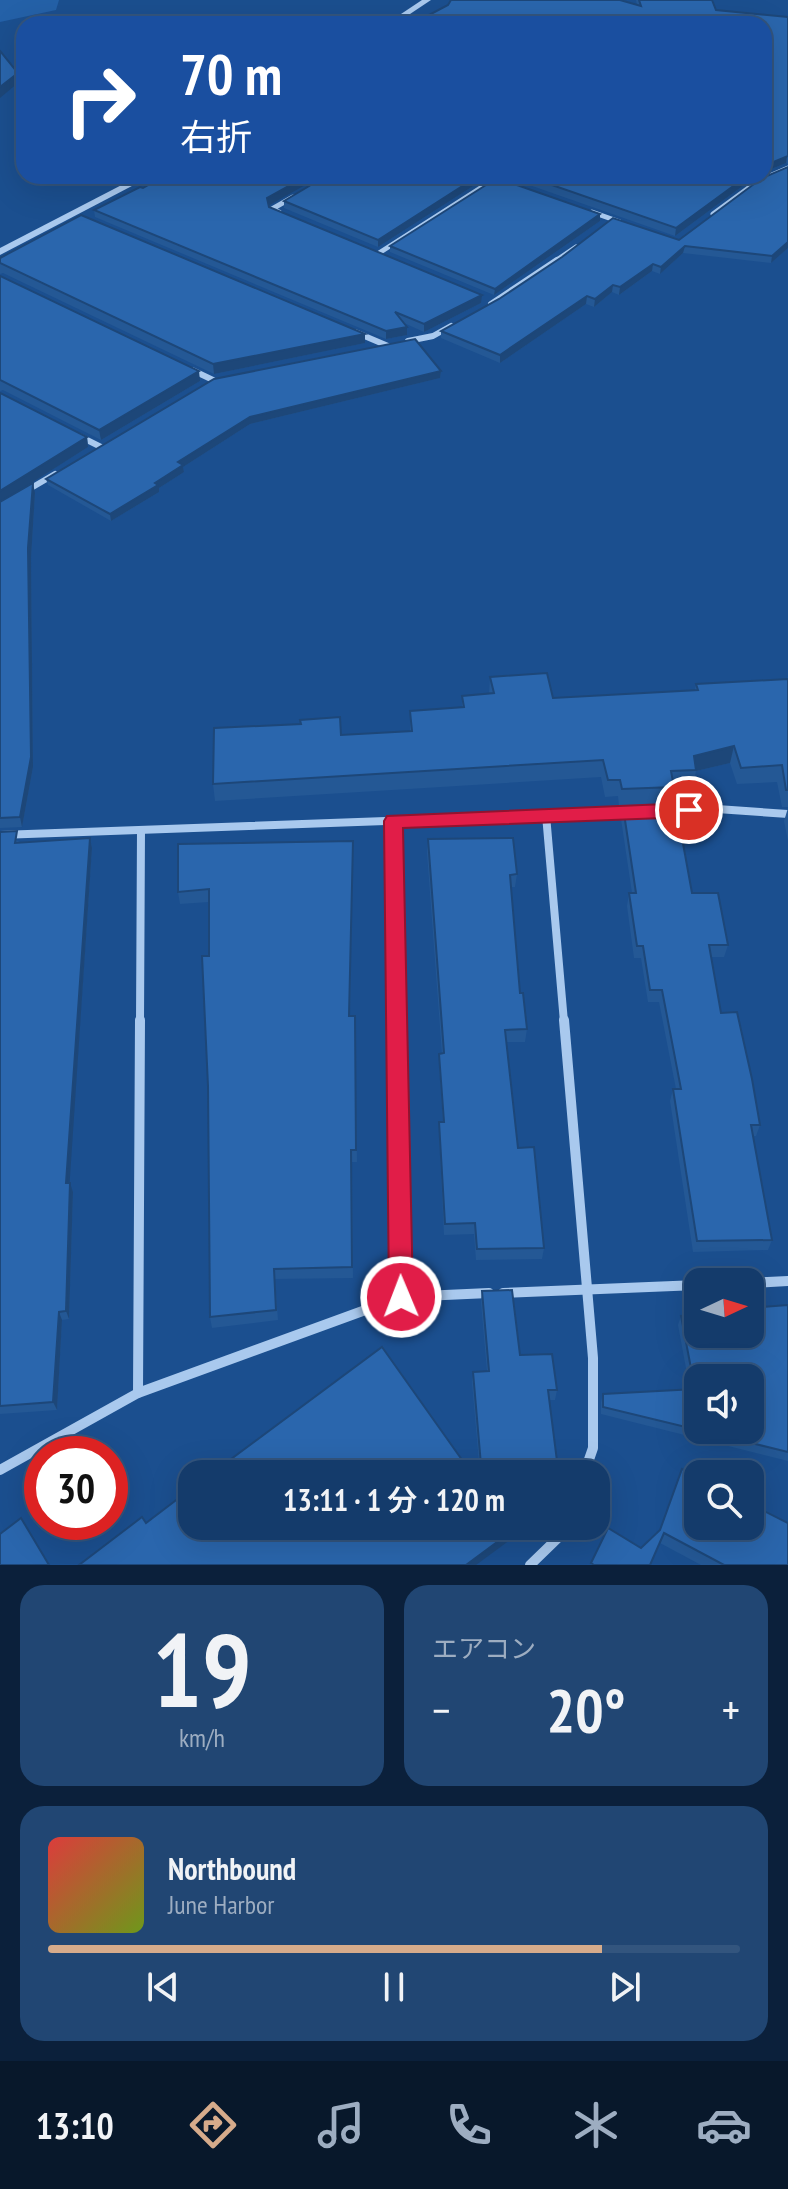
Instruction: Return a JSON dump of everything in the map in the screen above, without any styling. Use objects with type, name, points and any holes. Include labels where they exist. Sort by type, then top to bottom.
[{"type":"street","points":[[402,16],[427,0]]},
{"type":"street","points":[[0,252],[131,184]]},
{"type":"street","points":[[379,253],[482,184]]},
{"type":"street","points":[[711,216],[754,184]]},
{"type":"street","points":[[286,215],[272,209],[306,189]]},
{"type":"street","points":[[582,209],[624,224]]},
{"type":"street","points":[[73,214],[88,220]]},
{"type":"street","points":[[599,228],[611,219]]},
{"type":"street","points":[[483,308],[588,238]]},
{"type":"street","points":[[365,248],[393,259]]},
{"type":"street","points":[[481,295],[495,302]]},
{"type":"street","points":[[373,349],[433,336],[458,322]]},
{"type":"street","points":[[345,328],[388,346]]},
{"type":"street","points":[[185,367],[213,380]]},
{"type":"street","points":[[201,388],[213,380],[228,377]]},
{"type":"street","points":[[76,434],[101,447]]},
{"type":"street","points":[[88,454],[113,439]]},
{"type":"street","points":[[13,499],[63,469]]},
{"type":"street","points":[[655,812],[717,809],[788,814]]},
{"type":"street","points":[[0,835],[639,812]]},
{"type":"street","points":[[546,815],[593,1358],[593,1448],[589,1460]]},
{"type":"street","points":[[394,821],[401,1297]]},
{"type":"street","points":[[138,1393],[141,830]]},
{"type":"street","points":[[764,1282],[788,1281]]},
{"type":"street","points":[[0,1470],[138,1393],[401,1297],[684,1286]]},
{"type":"street","points":[[530,1565],[556,1540]]},
{"type":"shaded area","points":[[0,0],[59,0],[56,10],[16,16],[16,19],[0,22]]},
{"type":"building","points":[[451,0],[620,0],[641,6],[639,0],[712,0],[716,10],[788,17],[788,156],[772,163],[772,16],[427,16],[448,5]]},
{"type":"building","points":[[0,51],[16,75],[0,87]]},
{"type":"building","points":[[788,167],[788,242],[772,256],[685,246],[661,267],[653,264],[620,287],[613,285],[595,299],[587,296],[500,355],[441,331],[499,299],[613,218],[679,240],[754,184],[772,184],[772,174]]},
{"type":"building","points":[[150,184],[292,184],[267,198],[269,207],[482,295],[424,324],[395,312],[407,327],[386,331],[94,210]]},
{"type":"building","points":[[313,184],[466,184],[378,240],[284,201]]},
{"type":"building","points":[[488,184],[514,184],[600,214],[495,289],[390,246]]},
{"type":"building","points":[[549,184],[736,184],[676,228]]},
{"type":"building","points":[[81,215],[365,334],[213,364],[0,263],[0,258]]},
{"type":"building","points":[[0,276],[199,371],[99,430],[0,380]]},
{"type":"building","points":[[415,339],[441,371],[250,417],[178,462],[183,465],[155,483],[158,485],[110,514],[46,479],[214,379]]},
{"type":"building","points":[[0,393],[87,437],[0,491]]},
{"type":"building","points":[[33,483],[28,548],[31,757],[20,817],[0,818],[0,502]]},
{"type":"building","points":[[547,673],[553,698],[698,690],[696,684],[788,679],[788,790],[782,765],[741,768],[734,746],[694,756],[696,770],[671,771],[674,787],[622,789],[620,780],[608,780],[603,760],[213,784],[214,728],[301,724],[300,720],[340,717],[341,735],[412,731],[410,711],[464,707],[462,696],[494,693],[490,677]]},
{"type":"building","points":[[676,805],[692,893],[718,893],[728,945],[709,945],[721,1013],[737,1012],[752,1079],[760,1125],[751,1125],[772,1240],[697,1241],[673,1089],[681,1089],[662,990],[650,990],[643,946],[637,946],[629,893],[636,893],[623,807]]},
{"type":"building","points":[[17,831],[15,843],[90,838],[66,1183],[70,1183],[66,1311],[59,1312],[53,1402],[0,1406],[0,832]]},
{"type":"building","points":[[513,838],[517,874],[510,875],[520,993],[523,993],[527,1029],[505,1030],[518,1148],[534,1147],[544,1248],[477,1249],[475,1223],[445,1224],[439,1122],[444,1122],[439,1054],[444,1053],[428,839]]},
{"type":"building","points":[[353,841],[349,1016],[355,1016],[356,1150],[351,1150],[352,1267],[274,1269],[276,1310],[210,1317],[208,1086],[202,956],[209,956],[209,889],[178,892],[178,844]]},
{"type":"building","points":[[512,1290],[520,1355],[552,1354],[557,1390],[548,1390],[557,1460],[481,1460],[473,1372],[489,1371],[482,1291]]},
{"type":"building","points":[[788,1305],[788,1452],[755,1444],[764,1444],[764,1364],[690,1364],[687,1348],[764,1348],[764,1307]]},
{"type":"building","points":[[382,1347],[462,1460],[230,1460]]},
{"type":"building","points":[[684,1390],[684,1427],[603,1407],[603,1394]]},
{"type":"building","points":[[682,1469],[684,1540],[764,1540],[764,1511],[788,1523],[788,1565],[724,1565],[664,1533],[650,1565],[591,1563],[602,1540],[610,1540],[610,1529],[641,1548],[660,1530]]},
{"type":"building","points":[[178,1499],[178,1540],[500,1540],[466,1565],[79,1565],[112,1540],[128,1540],[128,1528],[142,1517],[146,1523]]},
{"type":"building","points":[[21,1518],[24,1540],[34,1540],[49,1565],[0,1565],[0,1534]]},
{"type":"route","points":[[401,1297],[394,821],[689,810]]}]
